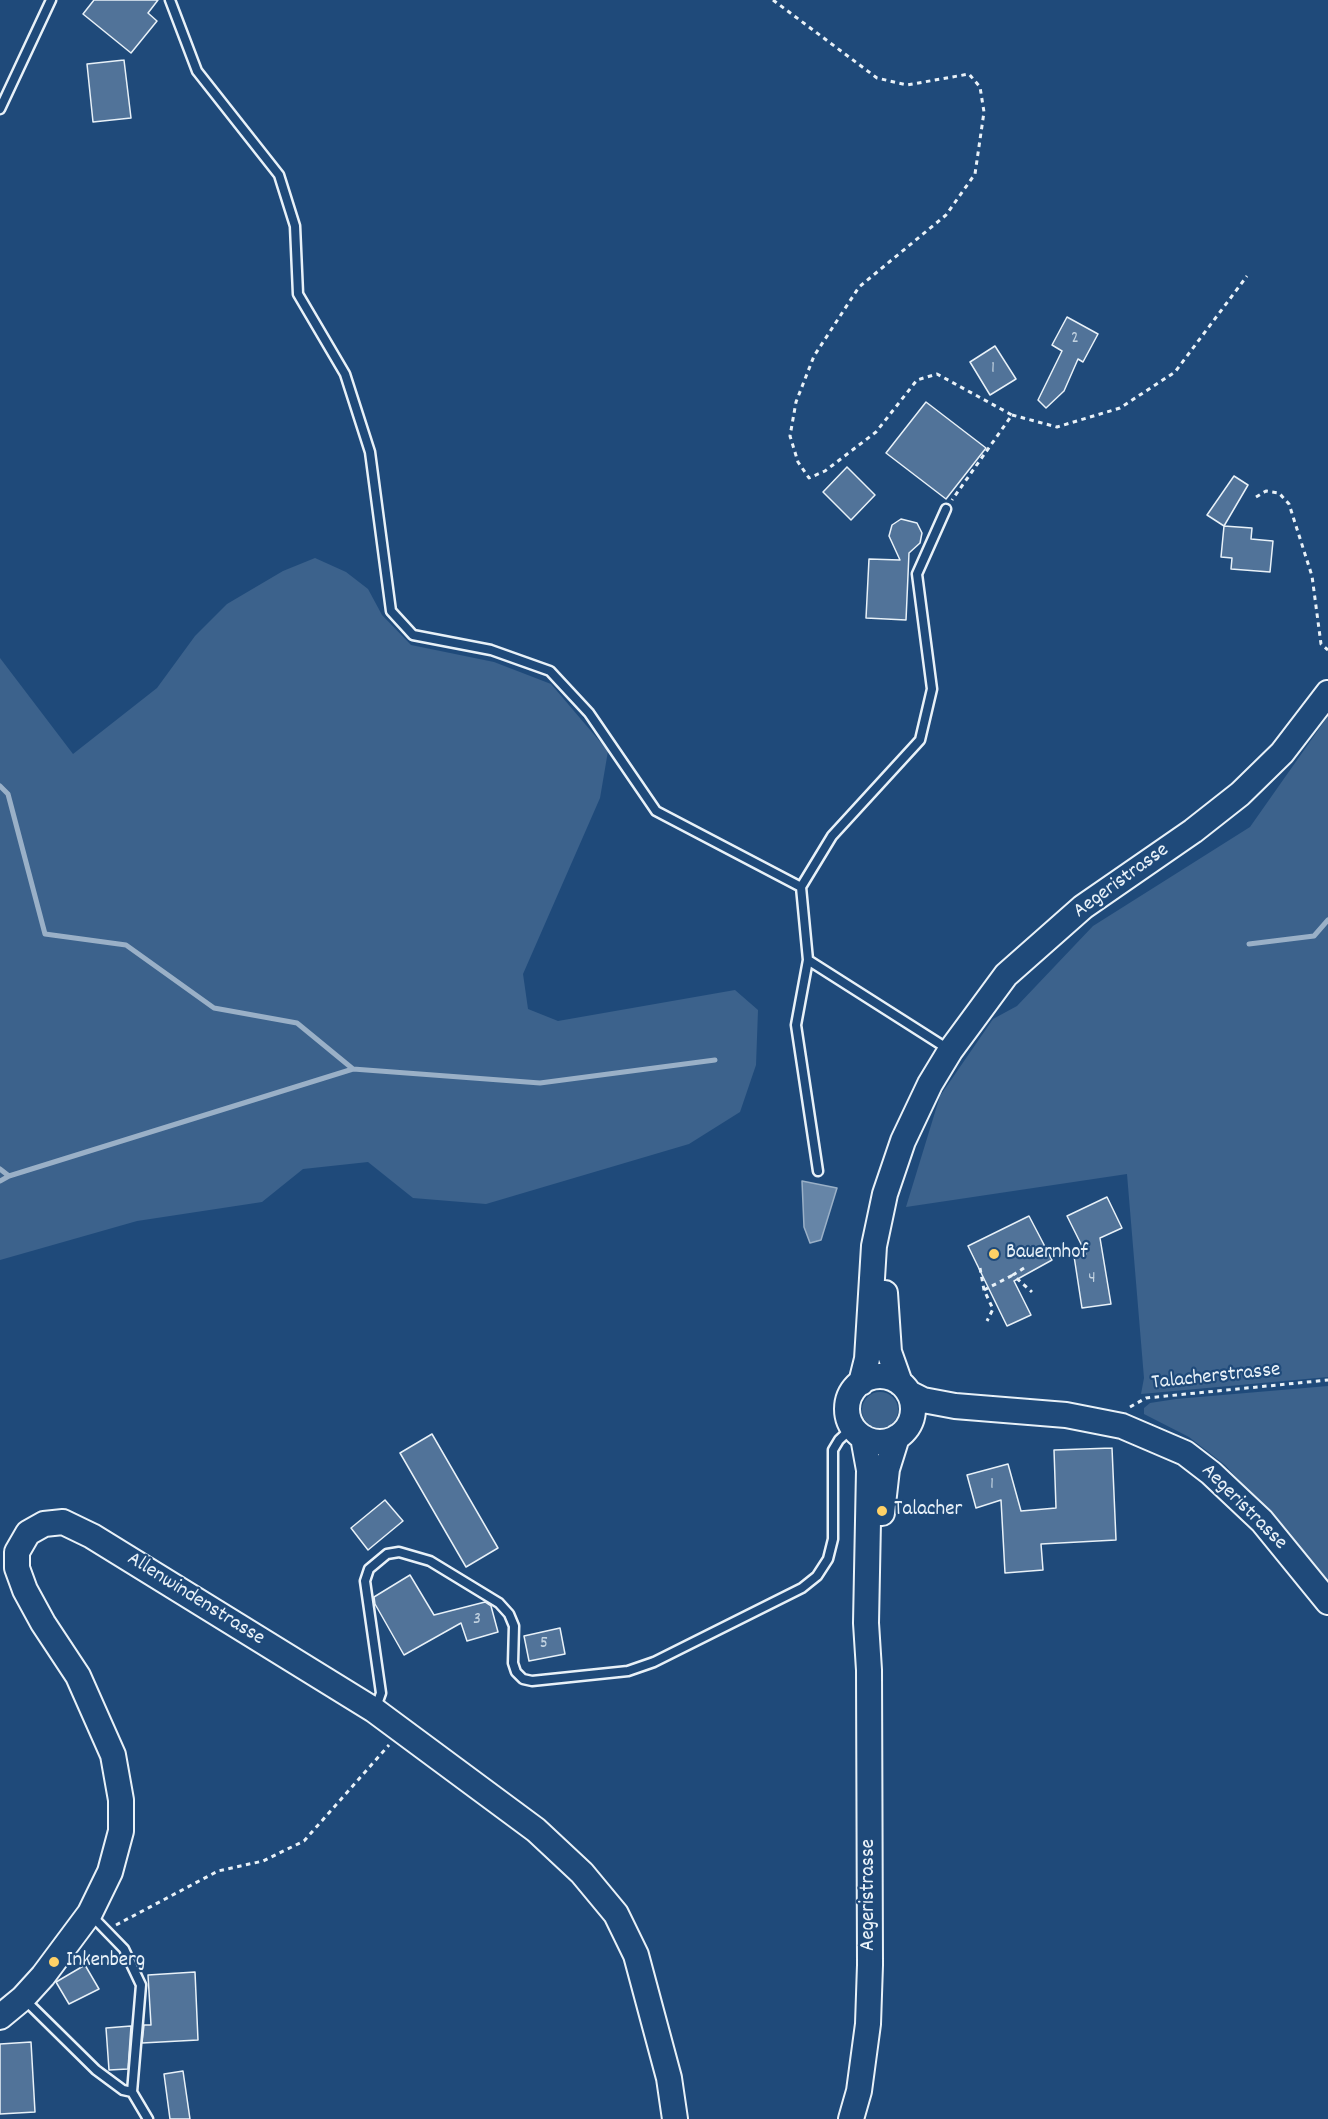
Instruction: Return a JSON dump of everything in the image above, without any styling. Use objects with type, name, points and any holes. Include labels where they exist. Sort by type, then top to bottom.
[{"type":"main road","name":"Aegeristrasse","points":[[851,2119],[859,2091],[868,2024],[870,1988],[870,1670],[866,1623],[869,1470],[848,1418],[849,1398],[852,1386],[867,1359],[870,1281],[880,1213],[903,1141],[930,1083],[950,1051],[1006,975],[1083,907],[1193,831],[1240,794],[1282,753],[1328,693]]},
{"type":"main road","name":"Aegeristrasse","points":[[870,1670],[876,1626],[887,1469],[913,1407],[889,1352],[886,1328],[886,1261],[901,1178],[930,1083]]},
{"type":"main road","name":"Aegeristrasse","points":[[852,1386],[878,1376],[894,1379],[922,1400],[942,1404],[1066,1415],[1129,1429],[1185,1453],[1211,1473],[1262,1521],[1328,1602]]},
{"type":"main road","name":"Aegeristrasse","points":[[853,1433],[880,1442],[942,1418],[1001,1410]]},
{"type":"main road","name":"Allenwindenstrasse","points":[[0,2017],[23,1998],[54,1962],[98,1922],[121,1832],[121,1800],[113,1755],[78,1677],[43,1623],[20,1578],[17,1552],[28,1533],[44,1524],[63,1522],[92,1536],[374,1710],[536,1830],[600,1891],[627,1931],[636,1955],[669,2078],[675,2119]]},
{"type":"lane","points":[[0,109],[51,0]]},
{"type":"lane","points":[[170,0],[197,71],[279,175],[295,226],[298,294],[345,374],[370,452],[391,611],[413,635],[491,650],[550,671],[589,713],[656,811],[801,886]]},
{"type":"lane","points":[[818,1171],[796,1025],[808,960],[801,886],[832,836],[920,740],[932,689],[917,574],[946,509]]},
{"type":"lane","points":[[808,960],[950,1051]]},
{"type":"lane","points":[[374,1710],[381,1693],[365,1581],[369,1569],[387,1554],[399,1552],[430,1561],[499,1603],[509,1614],[514,1626],[513,1663],[516,1672],[523,1679],[532,1681],[628,1671],[675,1652],[802,1588],[817,1576],[828,1559],[833,1539],[833,1450],[853,1433]]},
{"type":"lane","points":[[98,1922],[124,1949],[141,1985],[132,2092],[148,2119]]},
{"type":"lane","points":[[23,1998],[96,2070],[123,2090],[132,2092]]},
{"type":"path","points":[[773,0],[877,78],[907,85],[969,74],[980,87],[984,112],[975,174],[946,215],[859,287],[814,356],[796,402],[790,436],[798,462],[809,478],[825,471],[876,432],[917,380],[937,374],[1012,415],[1057,427],[1120,408],[1175,372],[1247,276]]},
{"type":"path","points":[[946,509],[1012,415]]},
{"type":"path","points":[[1256,497],[1266,491],[1273,492],[1279,494],[1289,504],[1312,576],[1322,644],[1328,650]]},
{"type":"path","points":[[980,1268],[984,1290],[993,1309],[987,1322]]},
{"type":"path","points":[[984,1290],[1024,1268]]},
{"type":"path","points":[[1013,1275],[1032,1292]]},
{"type":"path","name":"Talacherstrasse","points":[[1129,1429],[1130,1405],[1146,1398],[1282,1387],[1328,1380]]},
{"type":"path","points":[[852,1386],[838,1407],[838,1420],[853,1433]]},
{"type":"path","points":[[98,1922],[218,1870],[263,1862],[304,1840],[402,1730]]},
{"type":"shaded area","points":[[315,558],[346,572],[368,589],[382,615],[411,645],[494,662],[551,684],[608,751],[600,798],[523,974],[528,1009],[558,1021],[735,990],[758,1010],[756,1065],[740,1112],[689,1144],[486,1204],[413,1198],[368,1162],[303,1169],[262,1202],[137,1221],[0,1260],[0,658],[73,754],[157,688],[195,636],[227,604],[283,571]]},
{"type":"shaded area","points":[[1328,716],[1328,1377],[1141,1394],[1144,1378],[1127,1174],[906,1207],[940,1096],[993,1019],[1017,1006],[1093,926],[1250,827]]},
{"type":"shaded area","points":[[802,1181],[837,1188],[821,1240],[810,1243],[804,1227]]},
{"type":"shaded area","points":[[1328,1386],[1328,1590],[1265,1509],[1225,1465],[1189,1437],[1144,1414],[1144,1408],[1150,1403],[1176,1399]]},
{"type":"shaded area","points":[[880,1392],[893,1397],[898,1410],[893,1423],[880,1428],[867,1423],[862,1410],[867,1397]]},
{"type":"building","points":[[94,0],[158,0],[148,13],[157,21],[131,53],[83,14]]},
{"type":"building","points":[[124,60],[131,118],[93,122],[87,64]]},
{"type":"building","points":[[1067,317],[1098,334],[1083,362],[1078,359],[1064,391],[1046,408],[1038,400],[1062,351],[1052,345]]},
{"type":"building","points":[[995,346],[1016,379],[990,395],[970,362]]},
{"type":"building","points":[[926,402],[986,448],[946,499],[886,453]]},
{"type":"building","points":[[847,467],[875,495],[851,520],[823,492]]},
{"type":"building","points":[[1234,476],[1248,485],[1224,526],[1207,515]]},
{"type":"building","points":[[901,519],[917,523],[922,533],[920,543],[909,553],[906,620],[866,618],[869,559],[900,560],[889,536],[892,525]]},
{"type":"building","points":[[1224,526],[1252,528],[1251,539],[1273,541],[1270,572],[1231,569],[1232,558],[1221,557]]},
{"type":"building","points":[[1107,1197],[1122,1228],[1100,1238],[1111,1304],[1082,1308],[1074,1256],[1086,1254],[1067,1216]]},
{"type":"building","points":[[1029,1216],[1052,1260],[1014,1281],[1031,1315],[1007,1326],[968,1246]]},
{"type":"building","points":[[432,1434],[498,1548],[466,1567],[400,1453]]},
{"type":"building","points":[[1112,1448],[1116,1540],[1041,1544],[1043,1570],[1005,1573],[1001,1500],[976,1508],[967,1475],[1008,1464],[1021,1511],[1056,1508],[1054,1450]]},
{"type":"building","points":[[385,1500],[403,1521],[368,1550],[351,1528]]},
{"type":"building","points":[[410,1575],[434,1615],[485,1602],[491,1606],[498,1632],[467,1641],[461,1623],[404,1655],[375,1604],[374,1597]]},
{"type":"building","points":[[560,1628],[565,1654],[529,1661],[524,1636]]},
{"type":"building","points":[[85,1965],[99,1989],[69,2004],[56,1982]]},
{"type":"building","points":[[195,1972],[198,2040],[142,2043],[144,2025],[151,2025],[148,1975]]},
{"type":"building","points":[[131,2026],[128,2069],[109,2070],[106,2028]]},
{"type":"building","points":[[31,2042],[35,2112],[0,2114],[0,2044]]},
{"type":"building","points":[[183,2071],[190,2119],[170,2119],[164,2074]]},
{"type":"waterway","points":[[0,786],[8,794],[45,934],[126,945],[214,1008],[297,1023],[353,1069]]},
{"type":"waterway","points":[[1249,944],[1314,936],[1328,920]]},
{"type":"waterway","points":[[0,1169],[9,1176],[353,1069],[540,1083],[715,1060]]},
{"type":"waterway","points":[[0,1181],[9,1176]]},
{"type":"place","name":"Bauernhof","points":[[994,1254]]},
{"type":"place","name":"Talacher","points":[[882,1511]]},
{"type":"place","name":"Inkenberg","points":[[54,1962]]}]
